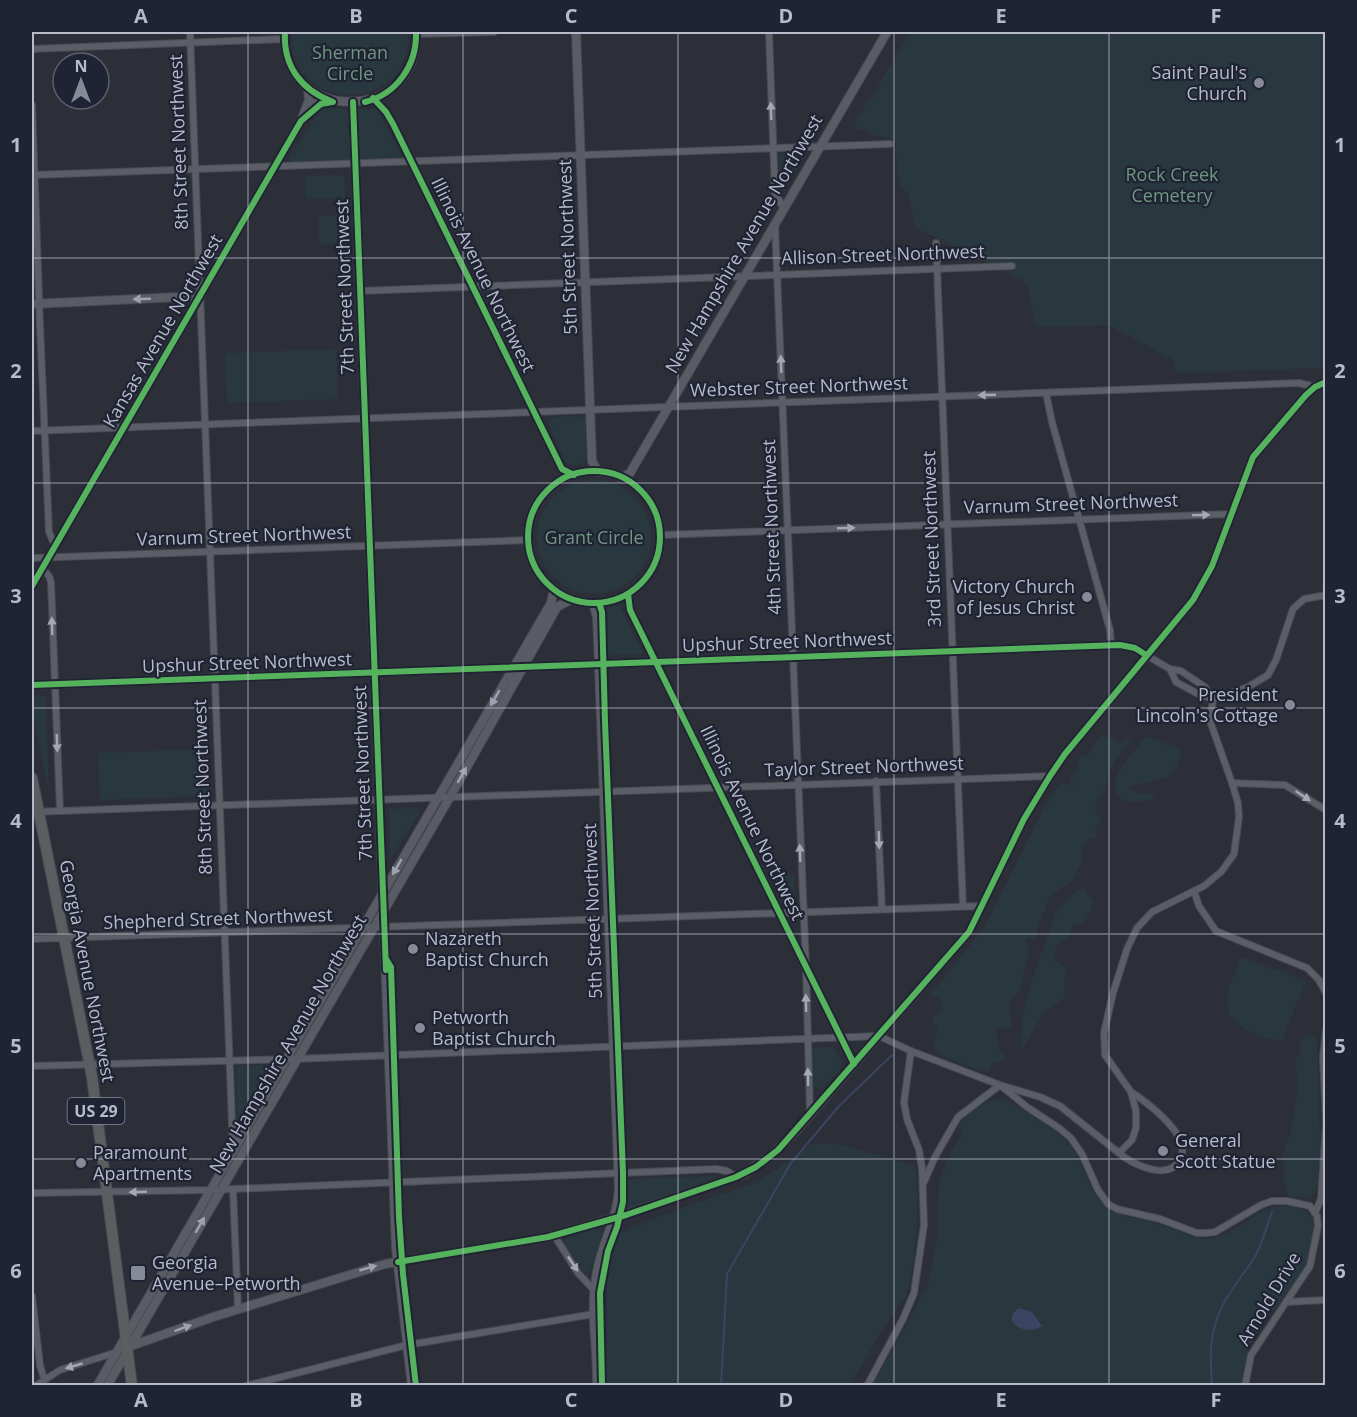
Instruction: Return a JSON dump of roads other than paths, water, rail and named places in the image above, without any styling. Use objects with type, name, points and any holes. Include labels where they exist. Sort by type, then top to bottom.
[{"type":"highway","name":"Georgia Avenue Northwest","points":[[32,778],[35,812],[64,939],[89,1065],[132,1386]]},
{"type":"street","name":"8th Street Northwest","points":[[190,32],[232,1150]]},
{"type":"street","points":[[32,49],[191,43],[284,35],[290,64],[297,76],[308,87],[327,98],[352,102],[373,98],[386,92],[399,81],[409,66],[415,49],[416,33],[494,32]]},
{"type":"street","name":"5th Street Northwest","points":[[576,32],[592,461],[598,472]]},
{"type":"street","points":[[769,32],[774,193],[784,209]]},
{"type":"street","name":"New Hampshire Avenue Northwest","points":[[630,473],[887,32]]},
{"type":"street","name":"Kansas Avenue Northwest","points":[[307,110],[308,87]]},
{"type":"street","name":"Illinois Avenue Northwest","points":[[386,92],[386,112]]},
{"type":"street","name":"Kansas Avenue Northwest","points":[[32,586],[307,110],[323,98],[327,98]]},
{"type":"street","name":"Illinois Avenue Northwest","points":[[373,98],[386,112],[562,469]]},
{"type":"street","name":"7th Street Northwest","points":[[352,102],[394,1182],[398,1262],[412,1386]]},
{"type":"street","points":[[32,105],[36,304],[49,532],[55,546]]},
{"type":"street","points":[[33,175],[890,144]]},
{"type":"street","name":"4th Street Northwest","points":[[775,225],[806,966],[810,1115]]},
{"type":"street","name":"3rd Street Northwest","points":[[936,243],[963,906]]},
{"type":"street","name":"Allison Street Northwest","points":[[360,291],[1009,266]]},
{"type":"street","points":[[36,304],[200,296]]},
{"type":"street","points":[[128,1347],[238,1309],[364,1270],[398,1262],[554,1236],[736,1178],[766,1160],[810,1115],[964,937],[982,906],[1024,819],[1050,776],[1065,754],[1177,620],[1201,587],[1212,566],[1254,454],[1315,387],[1326,382]]},
{"type":"street","name":"Webster Street Northwest","points":[[32,431],[1299,383],[1315,387]]},
{"type":"street","points":[[1046,393],[1110,630],[1111,645]]},
{"type":"street","points":[[585,473],[592,461]]},
{"type":"street","points":[[559,482],[562,469],[574,475]]},
{"type":"street","points":[[598,472],[621,478],[646,497],[653,508],[660,535],[658,552],[652,568],[642,583],[628,594],[613,600],[593,603],[572,599],[554,589],[535,566],[529,540],[530,526],[536,506],[549,490],[574,475],[598,472]]},
{"type":"street","points":[[621,478],[630,473],[633,485]]},
{"type":"street","name":"Varnum Street Northwest","points":[[660,535],[1231,513]]},
{"type":"street","name":"Varnum Street Northwest","points":[[32,558],[529,540]]},
{"type":"street","points":[[42,568],[51,582],[60,811]]},
{"type":"street","name":"New Hampshire Avenue Northwest","points":[[97,1386],[551,603],[554,589]]},
{"type":"street","name":"Illinois Avenue Northwest","points":[[628,594],[630,610],[854,1064]]},
{"type":"street","points":[[1170,669],[1176,682],[1213,699],[1248,687],[1268,675],[1276,660],[1293,609],[1304,599],[1326,595]]},
{"type":"street","name":"New Hampshire Avenue Northwest","points":[[107,1386],[450,797],[557,608],[572,599]]},
{"type":"street","name":"5th Street Northwest","points":[[593,603],[597,617],[618,1173],[618,1201],[615,1218],[599,1260],[594,1290],[597,1386]]},
{"type":"street","name":"Upshur Street Northwest","points":[[32,685],[1111,645],[1129,646],[1146,655]]},
{"type":"street","points":[[32,1066],[296,1059],[879,1035],[911,1051],[1060,1106],[1134,1163],[1165,1171],[1177,1165],[1182,1154],[1182,1146],[1170,1126],[1155,1109],[1131,1092],[1105,1055],[1104,1033],[1113,993],[1127,949],[1137,928],[1152,912],[1204,886],[1221,872],[1234,854],[1239,817],[1232,783],[1210,722],[1213,699],[1205,687],[1181,671],[1170,669],[1146,655]]},
{"type":"street","name":"Taylor Street Northwest","points":[[35,812],[1050,776]]},
{"type":"street","points":[[876,781],[882,909]]},
{"type":"street","points":[[1232,783],[1285,785],[1326,810]]},
{"type":"street","points":[[1194,891],[1199,906],[1216,931],[1307,968],[1319,980],[1326,993]]},
{"type":"street","name":"Shepherd Street Northwest","points":[[32,939],[982,906]]},
{"type":"street","points":[[1315,1213],[1322,1193],[1326,1122],[1323,1057],[1326,1030]]},
{"type":"street","points":[[867,1386],[903,1319],[914,1293],[924,1225],[924,1182],[919,1150],[907,1119],[904,1102],[911,1051]]},
{"type":"street","points":[[1000,1085],[1071,1138],[1082,1154],[1098,1190],[1108,1204],[1117,1209],[1160,1219],[1197,1233],[1215,1232],[1272,1201],[1287,1201],[1310,1206],[1315,1213]]},
{"type":"street","points":[[924,1182],[935,1157],[958,1117],[1000,1085]]},
{"type":"street","points":[[1119,1153],[1132,1140],[1136,1128],[1136,1112],[1131,1092]]},
{"type":"street","points":[[32,1193],[210,1190],[716,1169],[727,1171],[736,1178]]},
{"type":"street","points":[[233,1189],[238,1309]]},
{"type":"street","name":"Arnold Drive","points":[[1245,1386],[1251,1355],[1310,1266],[1318,1221],[1315,1213]]},
{"type":"street","points":[[1318,1221],[1326,1225]]},
{"type":"street","points":[[554,1236],[579,1273],[594,1290]]},
{"type":"street","points":[[32,1296],[40,1365],[44,1379]]},
{"type":"street","points":[[1286,1302],[1326,1300]]},
{"type":"street","points":[[246,1386],[407,1345],[594,1314]]},
{"type":"street","points":[[35,1386],[60,1370],[117,1352]]},
{"type":"water","points":[[1019,1308],[1032,1312],[1042,1326],[1028,1330],[1017,1326],[1012,1318]]},
{"type":"waterway","points":[[721,1386],[727,1274],[791,1163],[839,1106],[892,1055]]},
{"type":"waterway","points":[[1212,1386],[1212,1336],[1217,1319],[1230,1293],[1256,1255],[1272,1212]]},
{"type":"place","name":"Saint Paul's Church","points":[[1259,83]]},
{"type":"place","name":"Victory Church of Jesus Christ","points":[[1087,597]]},
{"type":"place","name":"President Lincoln's Cottage","points":[[1290,705]]},
{"type":"place","name":"Nazareth Baptist Church","points":[[413,949]]},
{"type":"place","name":"Petworth Baptist Church","points":[[420,1028]]},
{"type":"place","name":"General Scott Statue","points":[[1163,1151]]},
{"type":"place","name":"Paramount Apartments","points":[[81,1163]]},
{"type":"place","name":"Georgia Avenue–Petworth","points":[[138,1273]]},
{"type":"park label","name":"Sherman Circle","points":[[350,63]]},
{"type":"park label","name":"Rock Creek Cemetery","points":[[1172,186]]},
{"type":"park label","name":"Grant Circle","points":[[594,538]]}]
